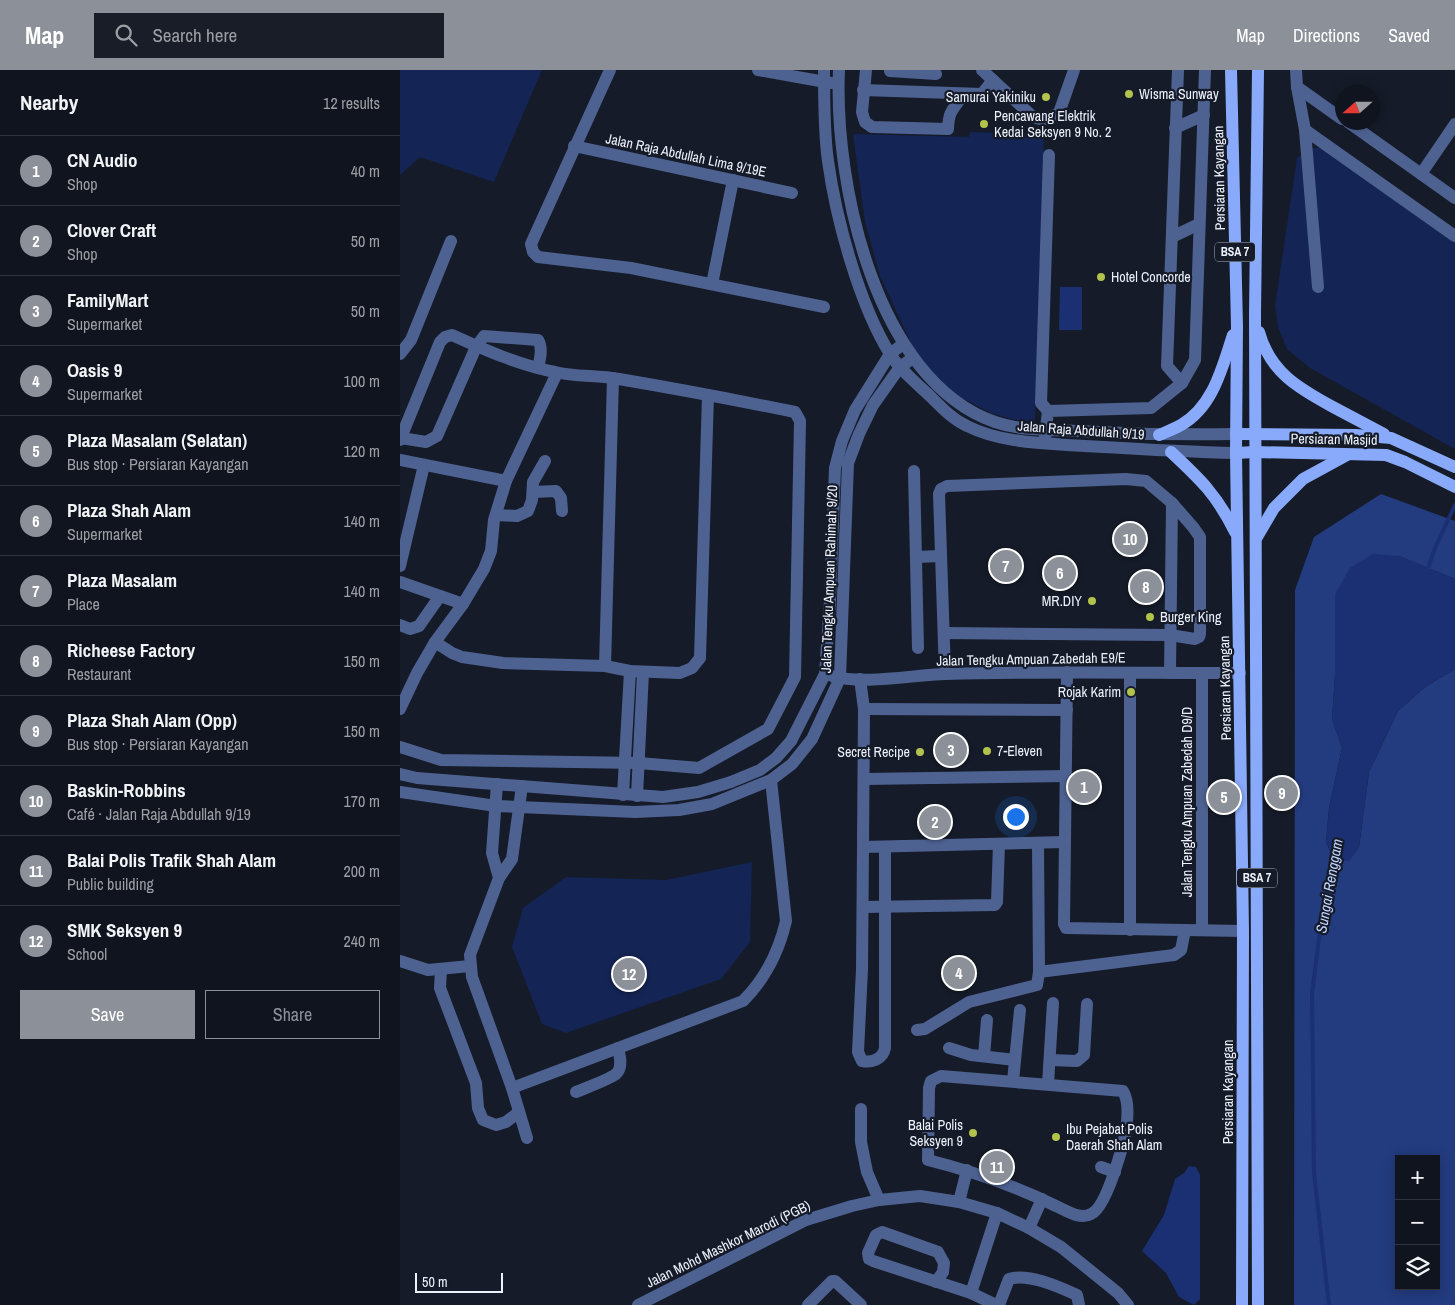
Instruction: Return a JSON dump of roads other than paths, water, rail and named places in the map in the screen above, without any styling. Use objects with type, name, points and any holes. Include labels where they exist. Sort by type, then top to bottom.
[{"type":"main road","name":"Persiaran Kayangan","points":[[1231,70],[1237,326],[1236,453],[1243,931],[1242,1305]]},
{"type":"main road","name":"BSA 7","points":[[1258,70],[1255,315],[1258,1305]]},
{"type":"main road","points":[[1255,315],[1263,346],[1272,362],[1284,376],[1301,390],[1391,438]]},
{"type":"main road","points":[[1159,435],[1182,424],[1203,406],[1219,377],[1237,326]]},
{"type":"main road","name":"Persiaran Masjid","points":[[1236,434],[1356,435],[1391,438],[1455,467]]},
{"type":"main road","points":[[1171,452],[1200,478],[1215,496],[1238,537]]},
{"type":"main road","name":"Persiaran Masjid","points":[[1236,453],[1386,455],[1455,486]]},
{"type":"main road","points":[[1257,537],[1274,508],[1303,479],[1350,454]]},
{"type":"street","points":[[610,70],[531,244],[533,252],[538,257],[630,268],[824,307]]},
{"type":"street","points":[[758,70],[804,79],[824,76],[838,84]]},
{"type":"street","name":"Jalan Raja Abdullah 9/19","points":[[839,70],[838,84],[843,159],[853,215],[862,249],[879,294],[903,344],[913,358],[939,386],[977,415],[1045,437],[1171,452],[1236,453]]},
{"type":"street","points":[[866,70],[863,116],[865,122],[872,127],[948,129],[951,109],[964,94]]},
{"type":"street","points":[[888,92],[890,70],[936,74],[932,70]]},
{"type":"street","points":[[982,70],[1032,116],[1041,121],[1050,119],[1059,113],[1074,70]]},
{"type":"street","points":[[1178,70],[1167,366],[1182,383]]},
{"type":"street","points":[[1048,411],[1151,408],[1182,383],[1195,360],[1205,70]]},
{"type":"street","points":[[1296,70],[1297,87],[1305,130],[1318,287]]},
{"type":"street","name":"Jalan Raja Abdullah 9/19","points":[[824,76],[828,160],[840,221],[865,301],[890,354],[900,367],[947,412],[967,426],[1003,438],[1024,442],[1045,437],[1236,434]]},
{"type":"street","points":[[864,90],[982,94],[993,80]]},
{"type":"street","points":[[1297,87],[1335,113]]},
{"type":"street","points":[[1175,128],[1204,115]]},
{"type":"street","points":[[1421,174],[1455,124]]},
{"type":"street","points":[[1305,130],[1455,236]]},
{"type":"street","points":[[1359,130],[1455,198]]},
{"type":"street","name":"Jalan Raja Abdullah Lima 9/19E","points":[[574,146],[792,193]]},
{"type":"street","points":[[1045,437],[1048,411],[1041,403],[1049,155]]},
{"type":"street","points":[[712,284],[734,180]]},
{"type":"street","points":[[1172,237],[1199,224]]},
{"type":"street","points":[[400,354],[411,340],[450,241]]},
{"type":"street","points":[[400,747],[441,760],[639,763],[700,768],[768,729],[795,677],[799,417],[795,412],[613,378],[557,373],[538,368],[476,346],[452,335],[445,337],[440,342],[400,439],[426,442],[437,436],[476,346],[484,336],[534,339],[540,343],[541,352],[538,368]]},
{"type":"street","name":"Jalan Tengku Ampuan Rahimah 9/20","points":[[400,774],[417,778],[663,797],[698,792],[731,782],[760,770],[776,758],[791,741],[825,674],[835,468],[842,441],[854,410],[890,354],[903,344]]},
{"type":"street","name":"Jalan Tengku Ampuan Rahimah 9/20","points":[[400,792],[496,806],[635,812],[679,810],[712,804],[771,780],[792,764],[812,739],[840,678],[848,463],[873,405],[900,367],[913,358]]},
{"type":"street","points":[[400,710],[417,673],[435,642],[463,604],[484,569],[491,551],[494,520],[506,481],[557,373]]},
{"type":"street","points":[[606,666],[613,378]]},
{"type":"street","points":[[435,642],[462,657],[503,663],[606,666],[630,671],[680,674],[692,668],[700,658],[708,395]]},
{"type":"street","points":[[400,460],[506,481]]},
{"type":"street","points":[[497,515],[516,516],[528,511],[532,500],[533,482],[545,461]]},
{"type":"street","points":[[400,566],[424,465]]},
{"type":"street","points":[[914,471],[918,648]]},
{"type":"street","points":[[944,633],[1170,635],[1199,638],[1200,537],[1194,527],[1172,503],[1146,481],[1126,479],[946,486],[941,489],[939,494],[944,674]]},
{"type":"street","points":[[533,492],[556,491],[561,498],[562,511]]},
{"type":"street","points":[[1170,673],[1172,503]]},
{"type":"street","points":[[916,558],[941,556]]},
{"type":"street","points":[[400,582],[463,604]]},
{"type":"street","points":[[400,625],[410,629],[419,626],[440,596]]},
{"type":"street","points":[[623,795],[630,671]]},
{"type":"street","points":[[637,796],[643,672]]},
{"type":"street","points":[[1067,672],[1064,842],[1064,924],[1066,928],[1243,931]]},
{"type":"street","name":"Jalan Tengku Ampuan Zabedah E9/E","points":[[825,674],[840,678],[860,679],[944,674],[1067,672],[1240,673]]},
{"type":"street","points":[[1130,673],[1130,930]]},
{"type":"street","name":"Jalan Tengku Ampuan Zabedah D9/D","points":[[1202,673],[1202,930]]},
{"type":"street","points":[[860,679],[864,709],[864,847],[862,969],[858,1052],[862,1061],[869,1062],[881,1057],[884,1054],[885,1048],[885,847]]},
{"type":"street","points":[[864,709],[1067,710]]},
{"type":"street","points":[[864,779],[1066,776]]},
{"type":"street","points":[[512,1088],[743,1001],[755,989],[782,940],[786,921],[771,780]]},
{"type":"street","points":[[497,784],[492,853],[499,878]]},
{"type":"street","points":[[522,786],[512,859],[499,878],[470,955],[470,966],[472,977],[512,1088],[527,1138]]},
{"type":"street","points":[[917,1030],[925,1029],[969,1002],[1035,986],[1039,972],[1038,842]]},
{"type":"street","points":[[864,847],[1064,842]]},
{"type":"street","points":[[863,907],[991,906],[997,902],[999,844]]},
{"type":"street","points":[[1039,972],[1174,955],[1181,950],[1185,930]]},
{"type":"street","points":[[400,961],[428,970],[470,966]]},
{"type":"street","points":[[441,970],[440,988],[476,1083],[478,1108],[483,1120],[496,1125],[506,1122],[519,1112]]},
{"type":"street","points":[[1048,1084],[1053,1003]]},
{"type":"street","points":[[1050,1060],[1077,1061],[1084,1055],[1087,1004]]},
{"type":"street","points":[[1013,1081],[1020,1010]]},
{"type":"street","points":[[984,1056],[987,1020]]},
{"type":"street","points":[[576,1092],[616,1074],[620,1068],[621,1060],[618,1048]]},
{"type":"street","points":[[949,1048],[971,1055],[1015,1060]]},
{"type":"street","points":[[940,1076],[1048,1084],[1123,1092],[1128,1099],[1124,1143],[1115,1172],[1098,1210],[1090,1215],[1078,1216],[1042,1199],[967,1170],[928,1160],[929,1088],[931,1081],[940,1076]]},
{"type":"street","points":[[861,1109],[861,1142],[867,1172],[878,1200]]},
{"type":"street","points":[[1101,1167],[1115,1172]]},
{"type":"street","points":[[959,1202],[967,1170]]},
{"type":"street","name":"Jalan Mohd Mashkor Marodi (PGB)","points":[[638,1305],[806,1220],[878,1200],[920,1196],[959,1202],[997,1213],[1029,1228],[1061,1247],[1118,1293],[1128,1305]]},
{"type":"street","points":[[1029,1228],[1042,1199]]},
{"type":"street","points":[[971,1293],[997,1213]]},
{"type":"street","points":[[936,1282],[943,1272],[944,1263],[938,1252],[888,1233],[882,1232],[876,1235],[868,1254],[869,1259],[936,1282],[971,1293],[997,1305],[1009,1279],[1024,1276],[1077,1295],[1079,1305]]},
{"type":"street","points":[[808,1305],[832,1281],[835,1281],[861,1305]]},
{"type":"waterway","name":"Sungai Renggam","points":[[1430,573],[1428,568],[1435,548],[1455,505]]},
{"type":"waterway","name":"Sungai Renggam","points":[[1329,1305],[1314,1173],[1312,994],[1321,923],[1335,855]]},
{"type":"place","name":"Wisma Sunway","points":[[1129,94]]},
{"type":"place","name":"Samurai Yakiniku","points":[[1046,97]]},
{"type":"place","name":"Pencawang Elektrik Kedai Seksyen 9 No. 2","points":[[984,124]]},
{"type":"place","name":"Hotel Concorde","points":[[1101,277]]},
{"type":"place","name":"Baskin-Robbins","points":[[1130,539]]},
{"type":"place","name":"Plaza Masalam","points":[[1006,566]]},
{"type":"place","name":"Plaza Shah Alam","points":[[1060,573]]},
{"type":"place","name":"Richeese Factory","points":[[1146,587]]},
{"type":"place","name":"MR.DIY","points":[[1092,601]]},
{"type":"place","name":"Burger King","points":[[1150,617]]},
{"type":"place","name":"Rojak Karim","points":[[1131,692]]},
{"type":"place","name":"FamilyMart","points":[[951,750]]},
{"type":"place","name":"7-Eleven","points":[[987,751]]},
{"type":"place","name":"Secret Recipe","points":[[920,752]]},
{"type":"place","name":"CN Audio","points":[[1084,787]]},
{"type":"place","name":"Plaza Shah Alam (Opp)","points":[[1282,793]]},
{"type":"place","name":"Plaza Masalam (Selatan)","points":[[1224,797]]},
{"type":"place","name":"Clover Craft","points":[[935,822]]},
{"type":"place","name":"Oasis 9","points":[[959,973]]},
{"type":"place","name":"SMK Seksyen 9","points":[[629,974]]},
{"type":"place","name":"Balai Polis Seksyen 9","points":[[973,1133]]},
{"type":"place","name":"Ibu Pejabat Polis Daerah Shah Alam","points":[[1056,1137]]},
{"type":"place","name":"Balai Polis Trafik Shah Alam","points":[[997,1167]]}]
